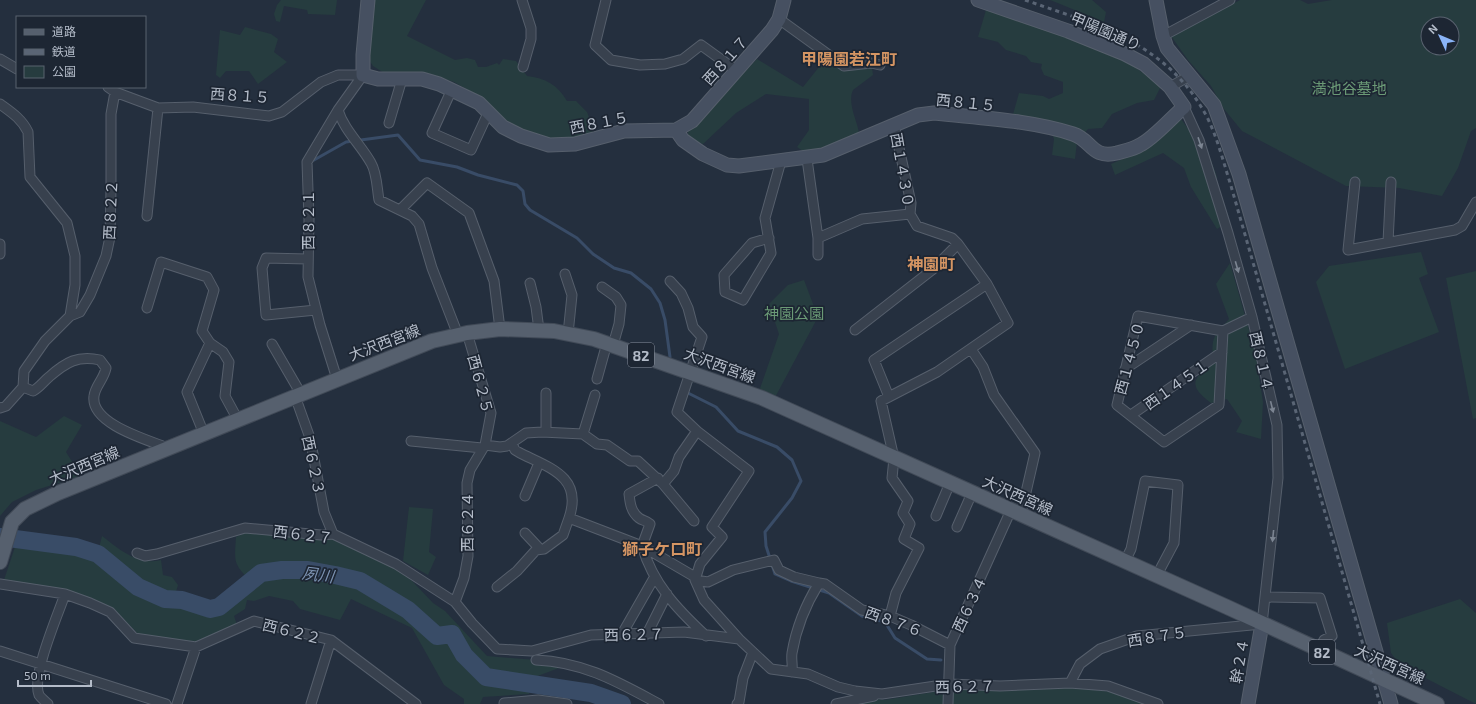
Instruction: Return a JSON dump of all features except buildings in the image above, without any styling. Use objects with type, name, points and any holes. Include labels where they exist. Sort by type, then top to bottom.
[{"type":"main road","name":"大沢西宮線","points":[[0,562],[12,522],[25,509],[58,493],[432,341],[462,334],[500,329],[539,330],[568,334],[610,344],[762,398],[1157,575],[1437,704]]},
{"type":"street","points":[[363,74],[363,55],[368,0]]},
{"type":"street","points":[[522,0],[531,28],[531,39],[523,67]]},
{"type":"street","points":[[606,0],[594,45],[611,60],[640,65],[665,64],[683,59],[701,45],[737,71]]},
{"type":"street","name":"西８１７","points":[[676,130],[692,121],[737,71],[779,19],[784,0]]},
{"type":"street","name":"甲陽園通り","points":[[978,0],[1116,49],[1144,64],[1170,86],[1184,107]]},
{"type":"street","points":[[1156,0],[1163,36],[1172,54],[1191,75],[1214,105],[1238,174],[1391,704]]},
{"type":"street","points":[[1163,36],[1230,0]]},
{"type":"street","points":[[779,19],[844,66],[871,63],[880,65]]},
{"type":"street","points":[[0,59],[16,68]]},
{"type":"street","name":"西８１５","points":[[111,89],[158,108],[193,107],[269,116],[282,112],[321,82],[338,75],[363,74],[378,79],[422,79],[452,89],[479,103],[503,127],[521,136],[549,145],[574,144],[624,131],[676,130],[682,140],[703,154],[727,165],[739,166],[823,155],[918,115],[934,113],[1044,127],[1073,134],[1081,138],[1092,150],[1098,153],[1117,153],[1141,145],[1184,107]]},
{"type":"street","name":"西８２１","points":[[337,379],[316,310],[308,276],[309,219],[307,162],[338,110],[363,74]]},
{"type":"street","points":[[1170,86],[1191,75]]},
{"type":"street","points":[[389,123],[402,79]]},
{"type":"street","name":"西８２２","points":[[23,387],[24,371],[45,341],[70,316],[80,312],[90,295],[106,256],[110,237],[113,139],[111,89]]},
{"type":"street","points":[[452,89],[432,133],[471,150],[488,111]]},
{"type":"street","points":[[0,104],[19,118],[25,126],[28,132],[30,177],[52,202],[67,223],[75,256],[75,285],[70,316]]},
{"type":"street","name":"西８１４","points":[[1184,107],[1199,140],[1252,317],[1277,425],[1278,478],[1262,624]]},
{"type":"street","points":[[147,216],[158,108]]},
{"type":"street","name":"西６２５","points":[[338,110],[341,122],[357,141],[372,165],[380,200],[412,216],[419,224],[432,268],[462,334],[491,413],[483,446]]},
{"type":"street","name":"西１４３０","points":[[894,125],[911,203],[910,214],[917,226],[952,238],[958,244]]},
{"type":"street","points":[[807,158],[818,238],[818,255]]},
{"type":"street","points":[[768,238],[752,244],[724,276],[725,292],[743,300],[771,253],[765,218],[781,161]]},
{"type":"street","points":[[1355,182],[1348,250],[1454,230],[1462,226],[1476,202]]},
{"type":"street","points":[[1388,242],[1391,182]]},
{"type":"street","points":[[400,210],[427,183],[469,213],[494,281],[500,329]]},
{"type":"street","points":[[818,238],[862,219],[910,214]]},
{"type":"street","points":[[0,244],[0,254]]},
{"type":"street","points":[[855,330],[932,270],[958,244],[987,284],[1008,323],[937,372],[881,401],[894,458],[892,478],[908,501],[903,513],[910,524],[904,539],[919,548],[896,593],[890,616]]},
{"type":"street","points":[[308,259],[266,258],[262,268],[266,316],[316,310]]},
{"type":"street","points":[[147,308],[162,262],[207,277],[214,290],[202,331],[210,343],[223,352],[229,362],[225,396],[238,420]]},
{"type":"street","points":[[565,274],[572,295],[568,334]]},
{"type":"street","points":[[670,281],[681,293],[688,308],[693,327],[702,337],[677,412],[697,431],[749,471],[712,527],[722,537],[700,564],[695,579]]},
{"type":"street","points":[[530,282],[536,307],[539,330]]},
{"type":"street","points":[[888,397],[874,360],[987,284]]},
{"type":"street","points":[[597,379],[619,324],[621,306],[616,297],[602,287]]},
{"type":"street","name":"西１４５０","points":[[1138,316],[1191,325],[1223,331],[1219,405],[1164,442],[1117,405],[1138,316]]},
{"type":"street","points":[[1223,331],[1252,317]]},
{"type":"street","points":[[1126,369],[1191,325]]},
{"type":"street","points":[[204,434],[187,392],[210,343]]},
{"type":"street","name":"西６２３","points":[[272,344],[298,395],[310,438],[324,512],[333,534]]},
{"type":"street","name":"西６３４","points":[[948,704],[950,645],[1016,512],[1035,453],[994,395],[983,367],[971,349]]},
{"type":"street","name":"西１４５１","points":[[1131,415],[1222,352]]},
{"type":"street","points":[[0,408],[6,406],[23,387],[33,391],[40,387],[49,377],[68,362],[86,357],[100,360],[106,368],[104,377],[97,387],[94,397],[96,409],[113,425],[168,448]]},
{"type":"street","points":[[546,393],[546,432]]},
{"type":"street","points":[[583,434],[595,395]]},
{"type":"street","points":[[697,431],[679,457],[674,471],[660,481],[629,494],[631,508],[639,518],[646,520],[650,524],[642,546],[654,578],[685,616],[706,636]]},
{"type":"street","points":[[411,441],[500,447],[512,444],[526,433],[546,432],[583,434],[597,444],[607,445],[630,461],[638,461],[660,481],[694,521]]},
{"type":"street","points":[[497,587],[517,571],[536,550],[540,550],[563,535],[569,518],[573,498],[571,487],[559,473],[515,450],[512,444]]},
{"type":"street","name":"西６２４","points":[[455,602],[464,578],[468,556],[467,483],[470,470],[483,446]]},
{"type":"street","points":[[525,496],[539,463]]},
{"type":"street","points":[[1125,561],[1131,549],[1145,481],[1178,485],[1174,543],[1157,575]]},
{"type":"street","points":[[936,516],[950,483]]},
{"type":"street","points":[[957,527],[972,493]]},
{"type":"street","points":[[569,518],[642,546],[695,579],[704,600],[739,639]]},
{"type":"street","name":"西６２７","points":[[137,553],[145,556],[157,554],[245,528],[321,535],[333,534],[396,564],[455,602],[497,649],[532,651],[591,634],[647,634],[684,632],[739,639],[771,669],[808,674],[838,687],[882,694],[949,686],[1000,686],[1070,683],[1108,686],[1158,704]]},
{"type":"street","points":[[525,533],[540,550]]},
{"type":"street","name":"西８７６","points":[[695,579],[708,582],[733,570],[771,561],[779,570],[794,577],[816,586],[825,584],[862,610],[890,616],[912,625],[950,645]]},
{"type":"street","points":[[622,634],[654,578]]},
{"type":"street","points":[[0,584],[65,594],[90,602],[110,612],[134,638],[196,647],[177,704]]},
{"type":"street","points":[[792,672],[793,665],[791,656],[797,631],[809,598],[816,586]]},
{"type":"street","points":[[48,704],[40,696],[38,679],[41,664],[65,594]]},
{"type":"street","points":[[647,634],[667,594]]},
{"type":"street","points":[[1265,598],[1320,598],[1332,636],[1324,640],[1319,650]]},
{"type":"street","name":"西６２２","points":[[196,647],[254,621],[331,640],[416,704]]},
{"type":"street","name":"西８７５","points":[[1070,683],[1080,664],[1100,649],[1137,636],[1262,624]]},
{"type":"street","name":"幹２４","points":[[1248,704],[1262,624]]},
{"type":"street","points":[[311,704],[331,640]]},
{"type":"street","points":[[0,651],[166,704]]},
{"type":"street","points":[[738,704],[743,678],[753,652]]},
{"type":"street","points":[[536,660],[554,661],[607,676],[659,704]]},
{"type":"street","points":[[836,704],[882,694]]},
{"type":"street","points":[[504,703],[538,700],[567,704]]},
{"type":"green space","points":[[281,0],[337,0],[335,15],[308,14],[307,10],[284,6],[280,22],[276,21],[274,14],[277,5]]},
{"type":"green space","points":[[374,0],[426,0],[407,36],[455,60],[467,58],[475,60],[478,67],[486,67],[497,63],[499,65],[503,59],[516,61],[527,76],[540,78],[550,83],[563,95],[567,101],[576,101],[587,112],[594,131],[575,139],[547,138],[515,128],[482,98],[454,82],[424,72],[384,73],[373,66],[369,60]]},
{"type":"green space","points":[[1050,0],[1092,0],[1106,12],[1104,22],[1064,5]]},
{"type":"green space","name":"満池谷墓地","points":[[1240,0],[1300,0],[1308,4],[1332,0],[1476,0],[1476,128],[1471,131],[1458,168],[1442,196],[1399,188],[1346,186],[1242,131],[1224,109],[1211,86],[1188,60],[1171,36]]},
{"type":"green space","points":[[986,10],[1091,46],[1128,62],[1161,86],[1154,100],[1137,103],[1112,114],[1102,128],[1088,129],[1077,142],[1075,159],[1052,155],[1054,139],[1048,122],[1012,118],[1019,93],[1043,96],[1049,99],[1063,93],[1063,82],[1044,75],[1041,68],[1042,64],[1031,62],[1026,56],[1006,50],[998,42],[978,37]]},
{"type":"green space","points":[[245,27],[271,34],[278,39],[274,52],[287,62],[258,84],[249,71],[226,71],[220,78],[216,75],[220,30],[240,35]]},
{"type":"green space","points":[[827,57],[843,68],[872,68],[873,75],[853,90],[851,95],[852,106],[859,133],[824,151],[806,153],[797,147],[809,130],[809,99],[766,94],[736,113],[703,144],[693,140],[688,135],[688,131],[757,59],[803,87]]},
{"type":"green space","points":[[1181,119],[1189,130],[1203,138],[1217,177],[1212,192],[1223,225],[1217,229],[1191,187],[1184,168],[1163,153],[1115,175],[1111,164],[1144,150]]},
{"type":"green space","points":[[1421,252],[1428,274],[1419,278],[1439,332],[1345,369],[1316,282],[1329,266]]},
{"type":"green space","points":[[1230,263],[1255,351],[1263,402],[1261,439],[1236,432],[1242,421],[1227,399],[1211,403],[1197,389],[1195,383],[1209,363],[1215,336],[1229,319],[1216,284]]},
{"type":"green space","points":[[1476,271],[1476,418],[1473,419],[1446,278]]},
{"type":"green space","name":"神園公園","points":[[804,280],[818,317],[772,403],[757,397],[779,334],[769,304],[788,285]]},
{"type":"green space","points":[[64,416],[82,425],[66,452],[81,476],[36,490],[12,502],[0,516],[0,421],[36,437]]},
{"type":"green space","points":[[409,507],[433,509],[429,552],[436,557],[428,575],[403,561]]},
{"type":"green space","points":[[247,532],[278,536],[333,534],[396,564],[433,603],[445,611],[487,656],[536,660],[559,668],[535,677],[529,694],[483,697],[480,704],[464,704],[464,699],[444,685],[412,628],[351,599],[340,620],[300,609],[293,601],[269,596],[254,601],[247,600],[245,609],[234,616],[237,625],[196,642],[138,634],[113,608],[67,590],[4,580],[19,535],[99,548],[102,536],[129,555],[144,561],[161,560],[163,575],[172,577],[178,585],[175,595],[186,609],[208,615],[252,583],[238,567],[235,559],[236,537]]},
{"type":"green space","points":[[1460,599],[1476,613],[1476,704],[1400,665],[1391,653],[1387,623]]},
{"type":"green space","points":[[1072,687],[1111,692],[1144,704],[855,704],[879,699],[884,700],[953,689],[996,691]]},
{"type":"waterway","points":[[314,160],[346,142],[398,135],[420,160],[457,167],[478,175],[517,185],[523,191],[525,204],[530,210],[577,238],[593,254],[614,268],[631,273],[651,289],[660,303],[665,320],[670,357]]},
{"type":"waterway","points":[[688,393],[716,407],[738,431],[777,447],[792,460],[801,481],[792,498],[765,532],[766,546],[775,574],[791,581],[829,593],[862,616],[885,622],[895,638],[927,659],[941,660]]},
{"type":"waterway","name":"夙川","points":[[0,537],[76,547],[98,554],[138,587],[165,599],[182,600],[210,609],[219,607],[261,573],[282,570],[308,570],[360,581],[408,610],[437,636],[452,634],[464,655],[486,677],[591,693],[622,704]]},
{"type":"railway","points":[[1025,0],[1105,29],[1130,41],[1152,55],[1173,72],[1192,93],[1208,119],[1218,144],[1231,186],[1380,704]]},
{"type":"district","name":"甲陽園若江町","points":[[849,58]]},
{"type":"district","name":"神園町","points":[[931,263]]},
{"type":"district","name":"獅子ケ口町","points":[[662,548]]}]
